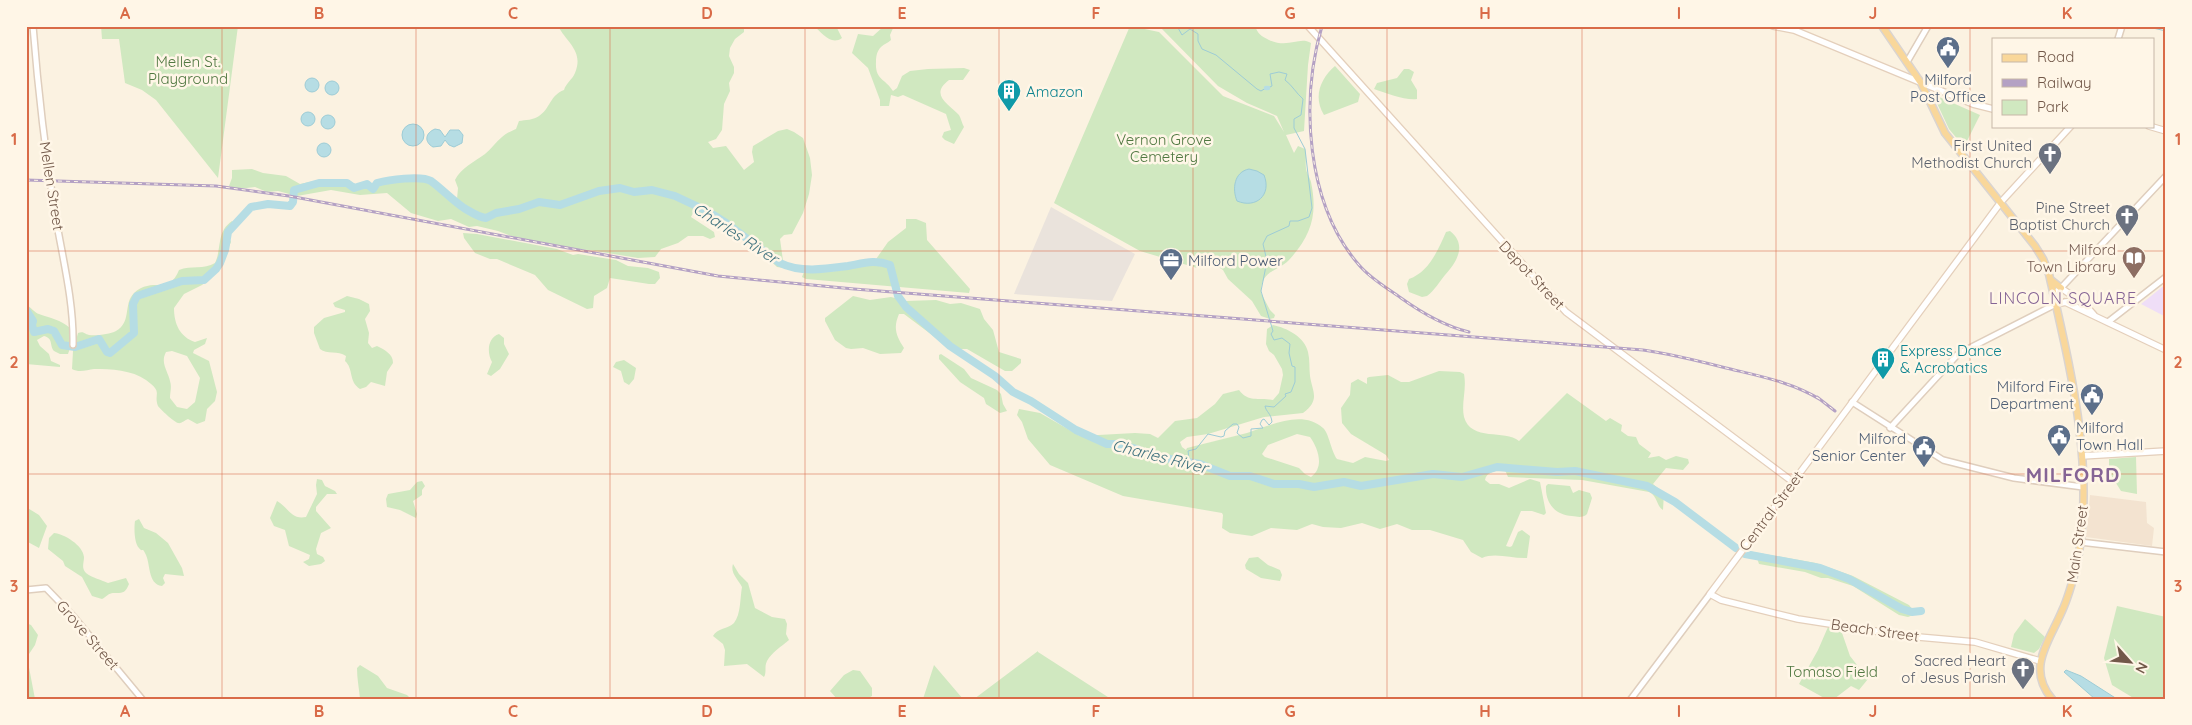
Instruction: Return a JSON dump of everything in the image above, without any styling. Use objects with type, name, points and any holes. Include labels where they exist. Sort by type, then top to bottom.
[{"type":"main road","name":"Depot Street","points":[[1308,26],[1566,312],[1793,482]]},
{"type":"main road","points":[[1773,26],[1794,30],[1975,105],[1992,109]]},
{"type":"main road","name":"Main Street","points":[[1882,26],[1921,83],[1945,133],[2041,255],[2050,279],[2076,406],[2082,456],[2083,487],[2080,542],[2069,592],[2040,661]]},
{"type":"main road","name":"Central Street","points":[[1710,594],[2000,202],[2070,128]]},
{"type":"main road","points":[[2050,279],[2094,315]]},
{"type":"main road","points":[[2056,304],[2073,300],[2080,302]]},
{"type":"main road","points":[[2065,302],[2166,350]]},
{"type":"main road","points":[[2082,456],[2166,451]]},
{"type":"main road","name":"Beach Street","points":[[1710,594],[1721,600],[1798,619],[1915,637],[1971,641],[2040,661]]},
{"type":"main road","points":[[2040,661],[2043,685],[2052,699]]},
{"type":"street","name":"Mellen Street","points":[[33,26],[39,100],[72,312],[73,345]]},
{"type":"street","points":[[1907,62],[1928,26]]},
{"type":"street","points":[[2118,38],[2122,26]]},
{"type":"street","points":[[2053,294],[2061,288],[2166,176]]},
{"type":"street","points":[[2108,322],[2166,277]]},
{"type":"street","points":[[1890,428],[1958,354],[2056,304]]},
{"type":"street","points":[[1852,402],[1890,428],[1943,460],[2021,479],[2083,487]]},
{"type":"street","points":[[2080,542],[2166,552]]},
{"type":"street","name":"Grove Street","points":[[26,590],[46,588],[74,617],[142,699]]},
{"type":"street","name":"Central Street","points":[[1631,699],[1710,594]]},
{"type":"shaded area","points":[[1051,207],[1135,254],[1112,301],[1014,294]]},
{"type":"shaded area","points":[[2166,284],[2166,317],[2141,304]]},
{"type":"shaded area","points":[[2090,495],[2146,502],[2147,523],[2154,528],[2152,546],[2086,537]]},
{"type":"green space","name":"Mellen St. Playground","points":[[101,26],[238,26],[218,178],[156,100],[142,90],[125,83],[119,39],[102,39]]},
{"type":"green space","points":[[558,26],[744,26],[744,32],[735,39],[730,48],[729,56],[734,67],[734,73],[729,83],[730,91],[724,104],[722,130],[716,139],[708,142],[713,148],[726,146],[744,170],[754,162],[753,146],[778,131],[787,129],[803,138],[810,158],[812,175],[803,213],[792,234],[784,235],[780,239],[784,268],[777,267],[756,247],[716,219],[710,219],[693,213],[691,217],[714,232],[715,237],[710,239],[703,236],[688,236],[678,243],[661,249],[655,257],[638,258],[571,249],[511,236],[477,226],[469,227],[451,219],[438,221],[411,213],[387,193],[360,195],[331,190],[297,196],[278,191],[267,192],[255,187],[238,189],[229,186],[232,170],[252,169],[263,173],[286,176],[300,184],[319,180],[358,187],[393,181],[422,180],[429,182],[447,195],[457,199],[458,188],[455,180],[460,172],[485,154],[507,133],[516,129],[519,121],[535,118],[543,113],[556,95],[564,90],[574,75],[577,65],[576,53]]},
{"type":"green space","points":[[814,26],[836,26],[842,38],[830,40]]},
{"type":"green space","points":[[884,26],[894,26],[890,35],[891,40],[881,47],[878,52],[876,68],[879,76],[893,91],[897,88],[902,76],[910,71],[964,68],[970,70],[963,80],[949,80],[943,85],[941,90],[943,99],[959,115],[964,127],[954,144],[942,137],[944,132],[951,130],[946,114],[903,95],[898,97],[891,95],[889,106],[880,106],[880,100],[868,68],[852,53],[858,34],[873,36]]},
{"type":"green space","name":"Vernon Grove Cemetery","points":[[1130,26],[1159,32],[1223,96],[1274,116],[1284,132],[1277,116],[1247,103],[1218,86],[1162,29],[1154,26],[1255,26],[1262,36],[1269,40],[1282,43],[1307,41],[1311,43],[1304,131],[1286,135],[1294,153],[1298,146],[1305,149],[1306,170],[1313,194],[1313,215],[1303,242],[1297,251],[1284,264],[1270,272],[1262,285],[1261,293],[1270,310],[1275,315],[1274,318],[1270,319],[1261,316],[1252,301],[1228,279],[1223,270],[1209,261],[1197,268],[1140,251],[1054,203]]},
{"type":"green space","points":[[1335,66],[1360,94],[1358,102],[1324,115],[1319,102],[1320,89],[1325,77]]},
{"type":"green space","points":[[1404,69],[1414,72],[1411,80],[1417,90],[1417,99],[1402,98],[1374,89],[1377,83],[1397,78]]},
{"type":"green space","points":[[1937,96],[1980,115],[1964,147],[1949,129],[1935,99]]},
{"type":"green space","points":[[906,219],[916,219],[926,223],[927,240],[970,289],[969,293],[806,279],[802,277],[804,272],[838,271],[874,262],[888,242],[906,228]]},
{"type":"green space","points":[[232,221],[235,224],[229,237],[231,242],[219,270],[202,285],[184,294],[174,308],[175,319],[185,337],[195,342],[207,338],[205,344],[194,350],[193,353],[209,361],[217,392],[215,401],[207,409],[205,421],[197,424],[188,419],[180,423],[176,422],[158,406],[155,388],[146,380],[134,374],[114,370],[94,369],[80,371],[72,369],[73,351],[78,333],[96,335],[116,331],[124,323],[131,297],[141,288],[170,282],[175,278],[179,270],[215,263],[221,235]],"holes":[[[172,351],[187,356],[200,378],[195,402],[187,409],[177,407],[170,398],[171,383],[164,360],[166,352]]]},
{"type":"green space","points":[[1450,231],[1455,236],[1459,248],[1453,265],[1435,289],[1427,296],[1422,297],[1409,292],[1407,284],[1409,279],[1416,276],[1427,266],[1436,253],[1446,232]]},
{"type":"green space","points":[[463,233],[557,249],[573,255],[578,254],[616,260],[628,266],[648,268],[659,272],[660,278],[655,284],[649,284],[610,278],[607,288],[594,296],[593,308],[587,309],[548,290],[535,275],[497,259],[490,259],[475,253],[464,238]]},
{"type":"green space","points":[[347,296],[369,304],[370,311],[365,319],[369,333],[368,343],[372,348],[377,346],[383,349],[392,357],[393,363],[387,372],[385,386],[371,382],[366,387],[360,389],[352,379],[348,364],[345,361],[346,356],[320,349],[314,333],[314,327],[324,318],[345,312],[345,310],[335,307],[333,303]]},
{"type":"green space","points":[[853,296],[870,300],[891,297],[906,301],[936,300],[950,304],[961,303],[980,309],[984,319],[993,330],[999,352],[1021,359],[1021,363],[1012,371],[1005,371],[967,349],[961,349],[956,353],[904,314],[899,314],[896,324],[897,336],[904,348],[901,353],[880,354],[863,348],[846,348],[835,340],[825,318]]},
{"type":"green space","points":[[26,305],[37,313],[59,321],[70,328],[70,348],[68,354],[60,354],[54,351],[47,337],[44,336],[37,340],[40,346],[49,354],[51,361],[60,365],[60,367],[26,364]]},
{"type":"green space","points":[[1273,325],[1284,328],[1295,334],[1306,347],[1309,355],[1310,376],[1314,395],[1312,404],[1303,413],[1264,417],[1208,434],[1187,437],[1180,442],[1186,450],[1187,448],[1247,433],[1275,423],[1296,419],[1315,422],[1323,428],[1337,459],[1353,463],[1365,457],[1386,461],[1389,460],[1386,455],[1351,434],[1342,423],[1341,408],[1350,395],[1351,383],[1358,379],[1367,384],[1367,378],[1369,377],[1388,375],[1401,382],[1409,382],[1439,371],[1460,372],[1464,374],[1464,417],[1468,425],[1474,430],[1505,436],[1519,441],[1567,393],[1606,421],[1610,418],[1622,425],[1621,431],[1628,436],[1636,437],[1639,444],[1651,453],[1648,458],[1659,456],[1666,460],[1676,456],[1688,459],[1689,463],[1683,470],[1666,468],[1653,484],[1664,493],[1663,510],[1649,492],[1582,480],[1508,477],[1505,470],[1492,472],[1487,475],[1485,480],[1490,484],[1499,484],[1509,488],[1530,479],[1540,482],[1546,513],[1544,515],[1532,511],[1521,511],[1506,546],[1512,546],[1518,532],[1522,530],[1530,536],[1527,558],[1487,556],[1482,558],[1471,552],[1463,540],[1430,530],[1412,530],[1397,524],[1380,529],[1362,523],[1341,528],[1312,524],[1297,530],[1271,528],[1252,536],[1230,533],[1222,528],[1222,513],[1123,496],[1050,465],[1028,439],[1022,422],[1017,415],[1019,409],[1040,413],[1080,436],[1135,433],[1150,434],[1158,438],[1175,421],[1197,418],[1215,404],[1223,394],[1239,390],[1246,397],[1273,400],[1279,393],[1283,375],[1282,369],[1266,344],[1267,329]],"holes":[[[1297,434],[1310,437],[1316,446],[1319,457],[1318,468],[1311,477],[1299,468],[1265,457],[1262,454],[1268,445]]]},
{"type":"green space","points":[[499,334],[504,338],[504,344],[509,354],[500,369],[491,376],[487,374],[492,362],[489,346],[492,339]]},
{"type":"green space","points":[[941,354],[964,369],[971,378],[997,390],[1001,394],[1007,411],[1000,413],[986,404],[984,398],[960,382],[939,359]]},
{"type":"green space","points":[[624,360],[636,368],[634,379],[629,385],[624,382],[621,371],[613,367],[616,362]]},
{"type":"green space","points":[[2136,457],[2137,494],[2121,491],[2109,472],[2109,459]]},
{"type":"green space","points":[[317,479],[322,480],[325,486],[337,494],[327,494],[316,507],[316,511],[331,528],[321,533],[316,549],[317,554],[323,557],[325,561],[321,564],[309,566],[303,562],[309,559],[310,555],[289,546],[285,530],[274,526],[270,518],[277,501],[293,515],[306,517],[317,494]]},
{"type":"green space","points":[[422,481],[425,486],[422,490],[422,495],[413,501],[417,514],[416,518],[400,510],[387,507],[386,499],[388,494],[410,490],[417,482]]},
{"type":"green space","points":[[1548,484],[1570,486],[1573,493],[1579,490],[1590,493],[1592,498],[1587,514],[1582,517],[1576,517],[1556,511],[1547,498],[1546,486]]},
{"type":"green space","points":[[26,507],[39,515],[47,526],[39,548],[26,541]]},
{"type":"green space","points":[[139,519],[144,528],[156,533],[168,543],[182,568],[184,576],[165,574],[163,578],[165,583],[162,586],[154,581],[147,557],[136,543],[135,521]]},
{"type":"green space","points":[[54,533],[63,535],[77,544],[83,553],[83,567],[86,573],[108,583],[126,578],[129,584],[126,590],[121,593],[110,594],[102,599],[92,596],[82,577],[65,566],[63,561],[48,549],[49,538]]},
{"type":"green space","points":[[1748,551],[1816,563],[1853,576],[1909,605],[1916,614],[1908,617],[1899,615],[1853,586],[1805,572],[1759,564],[1757,558],[1742,557]]},
{"type":"green space","points":[[1258,557],[1268,565],[1280,570],[1282,575],[1280,581],[1261,578],[1246,569],[1245,565],[1249,558]]},
{"type":"green space","points":[[733,564],[748,583],[755,608],[772,617],[785,619],[787,624],[786,634],[789,640],[769,658],[766,663],[764,677],[747,664],[724,666],[725,650],[723,644],[713,636],[717,631],[734,623],[738,615],[742,587],[733,573]]},
{"type":"green space","points":[[2117,606],[2166,617],[2166,699],[2135,699],[2112,685],[2104,658]]},
{"type":"green space","points":[[2025,619],[2045,637],[2039,649],[2034,653],[2011,647],[2014,634]]},
{"type":"green space","points":[[26,623],[31,625],[38,635],[35,645],[27,657],[35,699],[26,699]]},
{"type":"green space","name":"Tomaso Field","points":[[1828,627],[1841,630],[1850,656],[1868,679],[1859,690],[1851,686],[1834,699],[1826,699],[1799,684],[1818,650]]},
{"type":"green space","points":[[1038,652],[1111,699],[974,699]]},
{"type":"green space","points":[[360,665],[378,676],[387,688],[407,695],[411,699],[360,699],[357,668]]},
{"type":"green space","points":[[934,665],[963,699],[923,699]]},
{"type":"green space","points":[[853,670],[860,671],[872,688],[872,696],[866,699],[837,699],[830,691],[844,675]]},
{"type":"water","points":[[309,78],[315,78],[319,85],[315,92],[309,92],[305,88],[305,82]]},
{"type":"water","points":[[329,81],[335,81],[339,88],[335,95],[329,95],[325,91],[325,85]]},
{"type":"water","points":[[305,112],[311,112],[315,119],[311,126],[305,126],[301,122],[301,116]]},
{"type":"water","points":[[325,115],[331,115],[335,122],[331,129],[325,129],[321,125],[321,119]]},
{"type":"water","points":[[413,124],[421,127],[424,135],[421,143],[413,146],[405,143],[402,135],[405,127]]},
{"type":"water","points":[[435,129],[440,130],[445,137],[450,130],[459,130],[463,135],[462,143],[454,147],[445,140],[441,146],[433,147],[428,143],[427,138],[429,133]]},
{"type":"water","points":[[321,143],[327,143],[331,150],[327,157],[321,157],[317,153],[317,147]]},
{"type":"water","points":[[1249,169],[1264,175],[1266,189],[1261,198],[1256,202],[1244,203],[1237,201],[1235,186],[1237,177]]},
{"type":"water","points":[[2066,670],[2081,676],[2117,699],[2095,699],[2064,672]]},
{"type":"waterway","points":[[1177,26],[1182,35],[1190,29],[1198,34],[1198,41],[1202,49],[1216,55],[1257,89],[1261,91],[1266,88]]},
{"type":"waterway","points":[[2144,26],[2166,31]]},
{"type":"waterway","points":[[1184,461],[1189,458],[1188,451],[1196,449],[1208,434],[1224,436],[1225,431],[1233,424],[1237,424],[1239,427],[1237,433],[1243,438],[1251,436],[1251,429],[1263,428],[1260,424],[1262,420],[1264,419],[1269,425],[1272,422],[1265,406],[1274,407],[1286,396],[1285,394],[1291,392],[1295,382],[1295,367],[1292,366],[1289,353],[1290,344],[1282,338],[1274,340],[1261,291],[1267,261],[1263,244],[1267,236],[1289,226],[1290,221],[1298,221],[1309,217],[1312,208],[1305,149],[1294,128],[1294,119],[1301,115],[1303,99],[1285,80],[1287,74],[1279,72],[1270,74],[1272,86],[1268,88]]},
{"type":"waterway","name":"Charles River","points":[[26,310],[33,321],[34,332],[48,329],[54,331],[62,345],[75,347],[99,339],[107,352],[110,353],[134,333],[133,304],[137,296],[182,281],[204,280],[220,263],[225,250],[228,232],[251,207],[268,204],[290,206],[293,202],[294,190],[319,183],[347,183],[354,188],[367,184],[373,189],[377,183],[412,178],[426,179],[464,208],[486,218],[496,213],[519,209],[539,202],[560,205],[599,191],[620,188],[634,192],[652,190],[675,196],[707,211],[780,263],[788,266],[822,269],[869,262],[890,265],[898,296],[906,307],[950,346],[995,376],[1013,392],[1031,401],[1076,430],[1107,444],[1118,444],[1137,449],[1152,456],[1200,464],[1230,476],[1250,476],[1274,484],[1299,484],[1314,487],[1344,482],[1361,486],[1433,474],[1462,477],[1497,467],[1557,472],[1575,471],[1647,486],[1675,502],[1736,548]]},
{"type":"waterway","name":"Charles River","points":[[1745,554],[1820,568],[1849,579],[1902,609],[1912,612],[1921,611]]},
{"type":"railway","points":[[1322,26],[1315,55],[1311,86],[1312,151],[1318,182],[1328,212],[1341,240],[1359,265],[1385,287],[1425,314],[1442,323],[1469,332]]},
{"type":"railway","points":[[26,180],[216,186],[289,196],[718,276],[854,289],[1643,350],[1685,358],[1775,380],[1821,400]]},
{"type":"railway","points":[[1817,397],[1835,411]]},
{"type":"place","name":"Milford Post Office","points":[[1948,69]]},
{"type":"place","name":"Amazon","points":[[1009,112]]},
{"type":"place","name":"First United Methodist Church","points":[[2050,175]]},
{"type":"place","name":"Pine Street Baptist Church","points":[[2127,237]]},
{"type":"place","name":"Milford Town Library","points":[[2134,279]]},
{"type":"place","name":"Milford Power","points":[[1171,281]]},
{"type":"place","name":"Express Dance & Acrobatics","points":[[1883,380]]},
{"type":"place","name":"Milford Fire Department","points":[[2092,416]]},
{"type":"place","name":"Milford Town Hall","points":[[2059,457]]},
{"type":"place","name":"Milford Senior Center","points":[[1924,468]]},
{"type":"place","name":"Sacred Heart of Jesus Parish","points":[[2023,690]]},
{"type":"district","name":"LINCOLN SQUARE","points":[[2063,298]]},
{"type":"district","name":"MILFORD","points":[[2073,474]]}]
